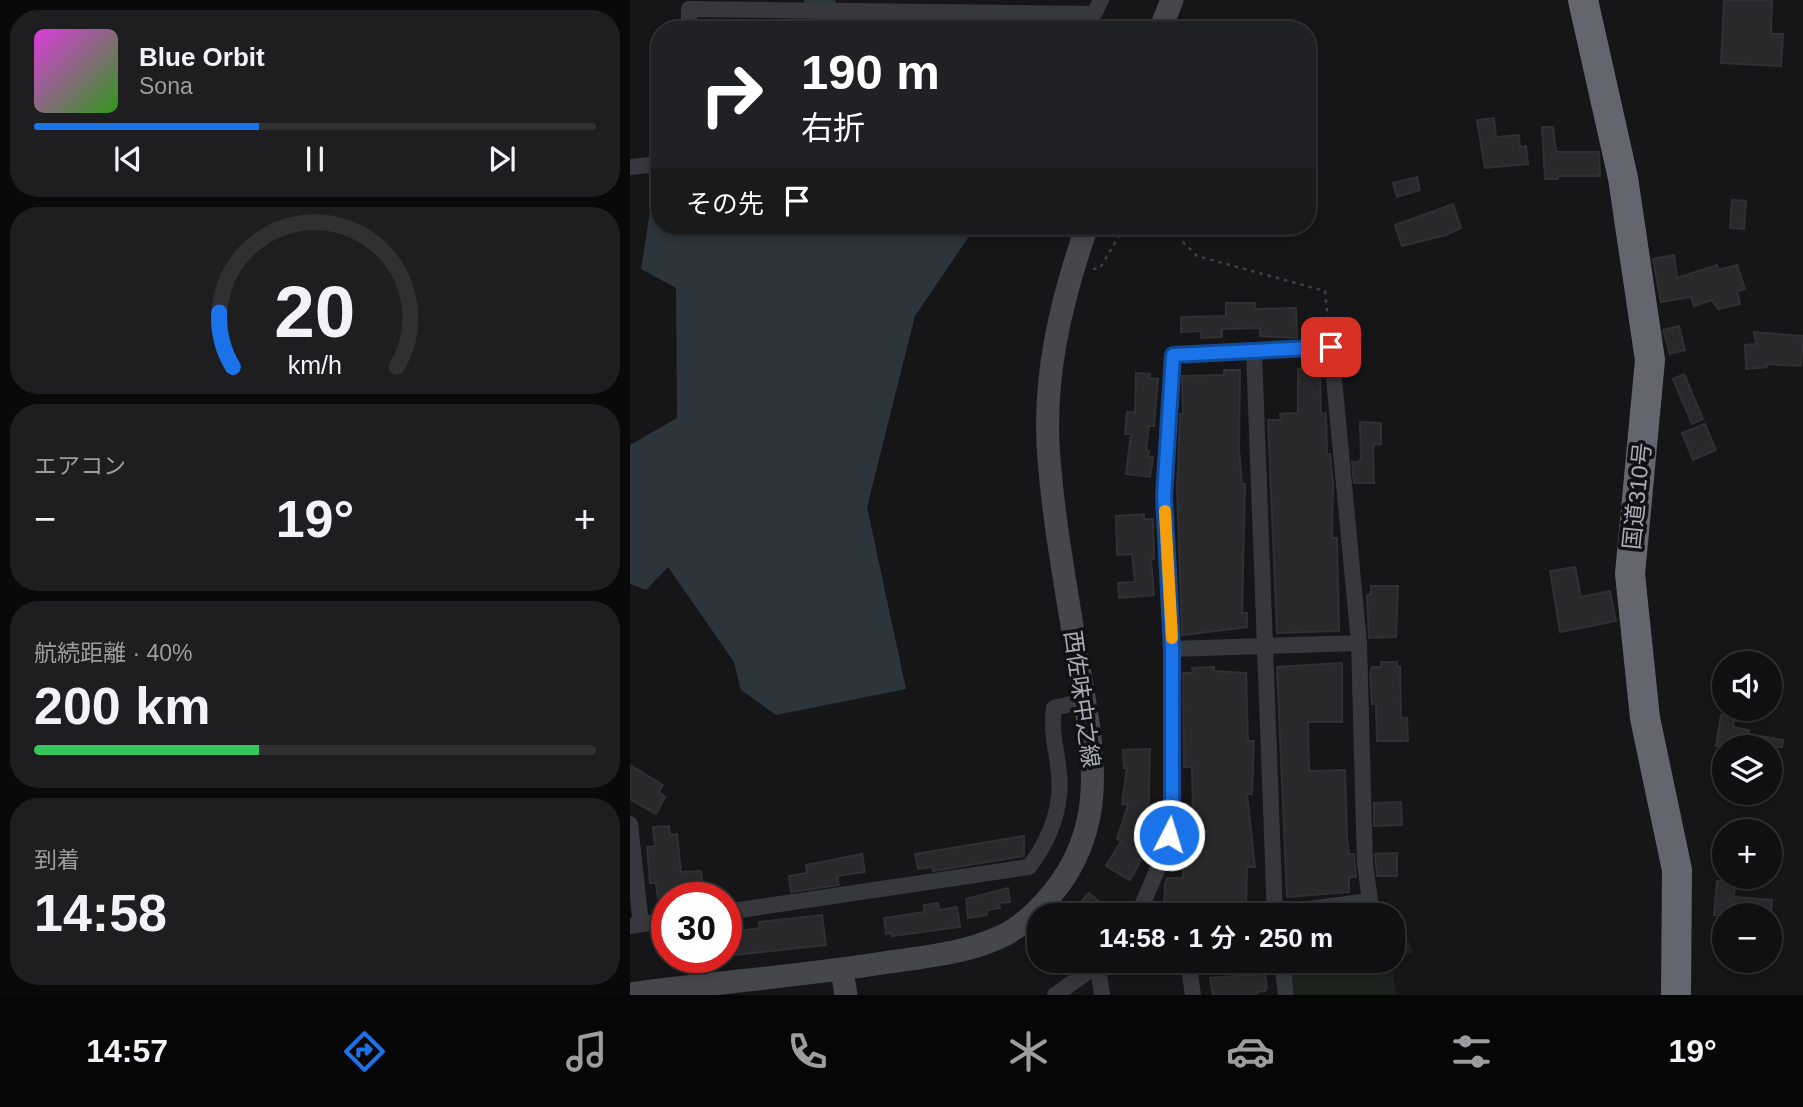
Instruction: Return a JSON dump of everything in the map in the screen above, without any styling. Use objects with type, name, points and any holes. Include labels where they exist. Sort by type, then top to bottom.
[{"type":"highway","name":"国道310号","points":[[1583,0],[1623,178],[1650,360],[1630,574],[1645,718],[1677,870],[1676,995]]},
{"type":"main road","points":[[1164,21],[1172,0]]},
{"type":"main road","name":"西佐味中之線","points":[[630,994],[842,970],[966,948],[1000,937],[1027,920],[1071,871],[1083,844],[1091,811],[1093,761],[1048,458],[1048,388],[1072,270],[1084,235]]},
{"type":"main road","points":[[842,970],[846,995]]},
{"type":"street","points":[[690,21],[690,9],[1094,14],[1101,0]]},
{"type":"street","points":[[630,167],[651,165]]},
{"type":"street","points":[[1144,903],[1166,849],[1172,820],[1172,649],[1164,496],[1173,355],[1331,347],[1359,643],[1365,864],[1370,901],[1356,903]]},
{"type":"street","points":[[1254,352],[1265,647],[1270,903]]},
{"type":"street","points":[[1172,649],[1359,643]]},
{"type":"street","points":[[742,910],[1029,867],[1048,842],[1060,795],[1051,725],[1055,708],[1084,701]]},
{"type":"street","points":[[630,824],[636,925]]},
{"type":"street","points":[[1055,995],[1087,973]]},
{"type":"street","points":[[1101,973],[1102,995]]},
{"type":"street","points":[[1190,973],[1193,995]]},
{"type":"street","points":[[1283,973],[1286,995]]},
{"type":"path","points":[[1072,270],[1100,268],[1120,235]]},
{"type":"path","points":[[1180,235],[1197,256],[1325,291],[1331,347]]},
{"type":"shaded area","points":[[650,211],[651,235],[970,235],[915,316],[867,507],[906,689],[776,715],[741,690],[734,662],[668,567],[646,590],[630,584],[630,445],[677,418],[676,288],[641,269]]},
{"type":"shaded area","points":[[1405,931],[1413,953],[1405,955]]},
{"type":"shaded area","points":[[1291,973],[1393,973],[1396,995],[1295,995]]},
{"type":"building","points":[[1724,0],[1772,0],[1771,34],[1783,34],[1781,66],[1721,63]]},
{"type":"building","points":[[1494,118],[1496,137],[1519,135],[1520,147],[1526,146],[1528,164],[1485,168],[1477,120]]},
{"type":"building","points":[[1542,127],[1553,127],[1556,152],[1599,152],[1600,176],[1558,176],[1558,179],[1545,179]]},
{"type":"building","points":[[1417,177],[1420,190],[1397,197],[1393,183]]},
{"type":"building","points":[[1732,200],[1746,201],[1744,229],[1730,228]]},
{"type":"building","points":[[1453,204],[1461,228],[1446,235],[1402,246],[1395,225]]},
{"type":"building","points":[[1674,255],[1677,278],[1717,265],[1719,270],[1737,265],[1745,289],[1737,291],[1740,304],[1718,309],[1712,300],[1694,306],[1691,297],[1661,302],[1653,259]]},
{"type":"building","points":[[1226,303],[1255,303],[1255,309],[1296,308],[1297,338],[1260,336],[1260,328],[1222,329],[1222,337],[1201,338],[1201,331],[1181,332],[1181,317],[1226,316]]},
{"type":"building","points":[[1679,326],[1685,350],[1670,354],[1663,330]]},
{"type":"building","points":[[1754,332],[1803,336],[1801,366],[1766,364],[1767,367],[1746,369],[1745,345],[1756,344]]},
{"type":"building","points":[[1320,368],[1321,414],[1326,413],[1327,454],[1330,454],[1333,483],[1332,538],[1337,538],[1339,631],[1277,633],[1268,420],[1281,420],[1280,414],[1298,413],[1298,369]]},
{"type":"building","points":[[1224,370],[1240,370],[1239,450],[1242,484],[1245,484],[1242,613],[1247,613],[1247,627],[1182,635],[1177,487],[1180,414],[1183,414],[1182,376],[1224,375]]},
{"type":"building","points":[[1136,373],[1150,374],[1149,378],[1158,379],[1154,426],[1149,426],[1146,450],[1149,451],[1148,457],[1153,457],[1150,477],[1126,474],[1131,434],[1125,434],[1127,412],[1135,413]]},
{"type":"building","points":[[1684,374],[1703,419],[1692,424],[1673,379]]},
{"type":"building","points":[[1360,422],[1381,423],[1381,444],[1373,445],[1374,483],[1354,483],[1352,462],[1359,462],[1361,458]]},
{"type":"building","points":[[1705,424],[1716,450],[1693,460],[1682,433]]},
{"type":"building","points":[[1144,514],[1144,519],[1153,519],[1154,559],[1151,559],[1154,595],[1119,598],[1118,583],[1135,582],[1132,554],[1117,555],[1116,516]]},
{"type":"building","points":[[1575,567],[1581,597],[1610,591],[1616,621],[1560,632],[1550,571]]},
{"type":"building","points":[[1371,586],[1398,586],[1396,637],[1369,638],[1367,595],[1371,594]]},
{"type":"building","points":[[1381,662],[1397,662],[1397,667],[1400,667],[1401,718],[1407,718],[1408,741],[1377,741],[1376,704],[1372,704],[1370,674],[1372,667],[1381,667]]},
{"type":"building","points":[[1342,663],[1342,722],[1308,722],[1309,771],[1345,770],[1347,839],[1349,854],[1354,854],[1356,877],[1349,877],[1349,892],[1287,897],[1277,667]]},
{"type":"building","points":[[1214,667],[1214,671],[1246,673],[1248,741],[1254,741],[1252,794],[1247,794],[1255,867],[1247,867],[1246,903],[1164,903],[1167,878],[1183,878],[1183,857],[1185,850],[1189,850],[1189,812],[1193,812],[1192,767],[1184,767],[1183,673],[1193,673],[1192,668]]},
{"type":"building","points":[[1720,721],[1734,721],[1733,727],[1749,730],[1748,734],[1754,735],[1718,735]]},
{"type":"building","points":[[1150,749],[1148,829],[1139,864],[1130,880],[1106,866],[1121,841],[1117,839],[1128,805],[1122,804],[1127,768],[1124,768],[1123,750]]},
{"type":"building","points":[[630,765],[663,785],[659,792],[665,797],[656,814],[630,799]]},
{"type":"building","points":[[1401,802],[1402,825],[1374,826],[1374,803]]},
{"type":"building","points":[[669,826],[670,835],[677,834],[681,872],[701,871],[702,882],[650,883],[647,847],[655,846],[653,827]]},
{"type":"building","points":[[1024,836],[1024,856],[933,871],[933,867],[918,869],[915,854]]},
{"type":"building","points":[[1397,853],[1397,876],[1377,876],[1375,854]]},
{"type":"building","points":[[862,854],[865,872],[837,876],[839,885],[791,892],[789,876],[807,873],[806,865]]},
{"type":"building","points":[[1008,888],[1010,902],[999,903],[1000,908],[987,910],[987,915],[968,918],[966,899]]},
{"type":"building","points":[[1716,889],[1735,889],[1734,897],[1772,900],[1772,903],[1715,903]]},
{"type":"building","points":[[1089,893],[1101,903],[1080,903]]},
{"type":"building","points":[[938,903],[939,910],[957,907],[960,927],[892,936],[892,933],[886,934],[884,918],[924,912],[924,905]]},
{"type":"building","points":[[822,915],[826,945],[742,954],[742,931],[760,928],[759,922]]},
{"type":"building","points":[[1265,974],[1267,987],[1265,991],[1257,992],[1257,995],[1213,995],[1210,978]]},
{"type":"waterway","points":[[819,0],[827,21]]},
{"type":"slow traffic","points":[[1165,511],[1172,638]]},
{"type":"route","points":[[1169,835],[1172,820],[1173,693],[1164,496],[1173,355],[1331,347]]}]
